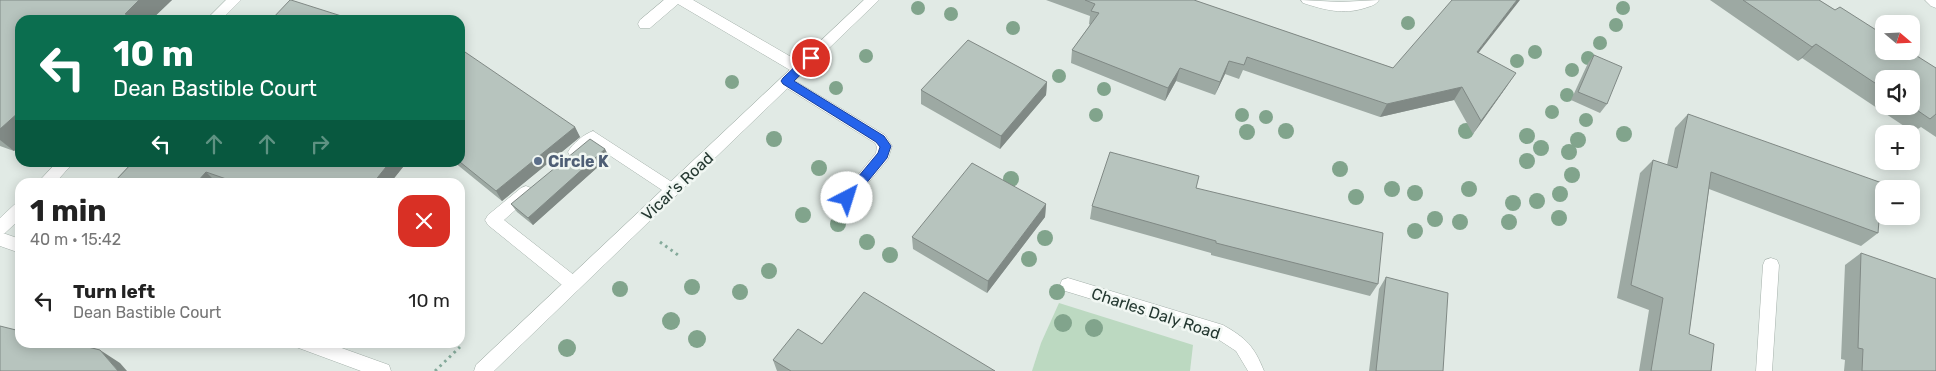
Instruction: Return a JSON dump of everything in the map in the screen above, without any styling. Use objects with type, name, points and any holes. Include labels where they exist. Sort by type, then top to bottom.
[{"type":"street","points":[[218,15],[234,0]]},
{"type":"street","points":[[644,24],[673,0]]},
{"type":"street","points":[[682,0],[800,69]]},
{"type":"street","name":"Vicar's Road","points":[[482,371],[872,0]]},
{"type":"street","points":[[1308,0],[1341,8],[1352,7],[1372,0]]},
{"type":"street","points":[[1932,0],[1936,3]]},
{"type":"street","points":[[787,81],[880,139],[886,146],[883,155],[847,198]]},
{"type":"street","points":[[564,161],[593,137],[673,190]]},
{"type":"street","points":[[51,178],[62,167]]},
{"type":"street","points":[[536,184],[493,220],[573,284]]},
{"type":"street","points":[[0,228],[15,214]]},
{"type":"street","points":[[0,239],[15,244]]},
{"type":"street","points":[[1764,371],[1771,265]]},
{"type":"street","name":"Charles Daly Road","points":[[1068,285],[1217,330],[1236,341],[1250,355],[1256,371]]},
{"type":"street","points":[[319,348],[383,371]]},
{"type":"green space","points":[[1059,303],[1193,345],[1190,371],[1032,371],[1041,343]]},
{"type":"building","points":[[0,0],[139,0],[125,14],[129,15],[15,15],[15,116],[0,129]]},
{"type":"building","points":[[291,0],[338,15],[276,15]]},
{"type":"building","points":[[1085,0],[1194,0],[1393,68],[1452,0],[1517,0],[1477,52],[1516,73],[1481,121],[1462,87],[1387,104],[1247,57],[1244,65],[1229,61],[1220,82],[1180,68],[1168,88],[1072,50],[1099,13],[1091,11],[1095,4]]},
{"type":"building","points":[[1743,0],[1819,0],[1835,10],[1840,7],[1875,29],[1875,60],[1920,60],[1920,58],[1936,68],[1936,114],[1930,119],[1920,112],[1920,70],[1875,70],[1875,83],[1816,44],[1812,47]]},
{"type":"building","points":[[968,40],[1047,82],[1001,136],[921,90]]},
{"type":"building","points":[[465,52],[575,127],[496,191],[465,166]]},
{"type":"building","points":[[1594,55],[1622,67],[1607,104],[1578,92]]},
{"type":"building","points":[[1688,114],[1875,181],[1875,225],[1879,225],[1878,233],[1711,172],[1689,334],[1714,344],[1711,371],[1651,371],[1663,298],[1631,285],[1653,160],[1677,168]]},
{"type":"building","points":[[590,139],[605,149],[528,218],[511,204]]},
{"type":"building","points":[[1110,152],[1199,176],[1196,188],[1383,233],[1378,284],[1216,243],[1216,241],[1092,206]]},
{"type":"building","points":[[972,163],[1046,204],[988,281],[912,237]]},
{"type":"building","points":[[128,167],[386,167],[377,178],[223,178],[206,172],[201,178],[118,178]]},
{"type":"building","points":[[1861,253],[1936,279],[1936,371],[1862,371],[1863,349],[1858,348]]},
{"type":"building","points":[[1386,277],[1448,293],[1443,371],[1376,371]]},
{"type":"building","points":[[864,292],[995,371],[791,371],[773,360],[798,329],[822,344]]},
{"type":"building","points":[[0,326],[15,330],[15,348],[92,348],[100,350],[118,371],[0,371]]},
{"type":"place","name":"Circle K","points":[[538,161]]},
{"type":"route","points":[[811,58],[787,81],[880,139],[886,146],[883,155],[847,198]]}]
